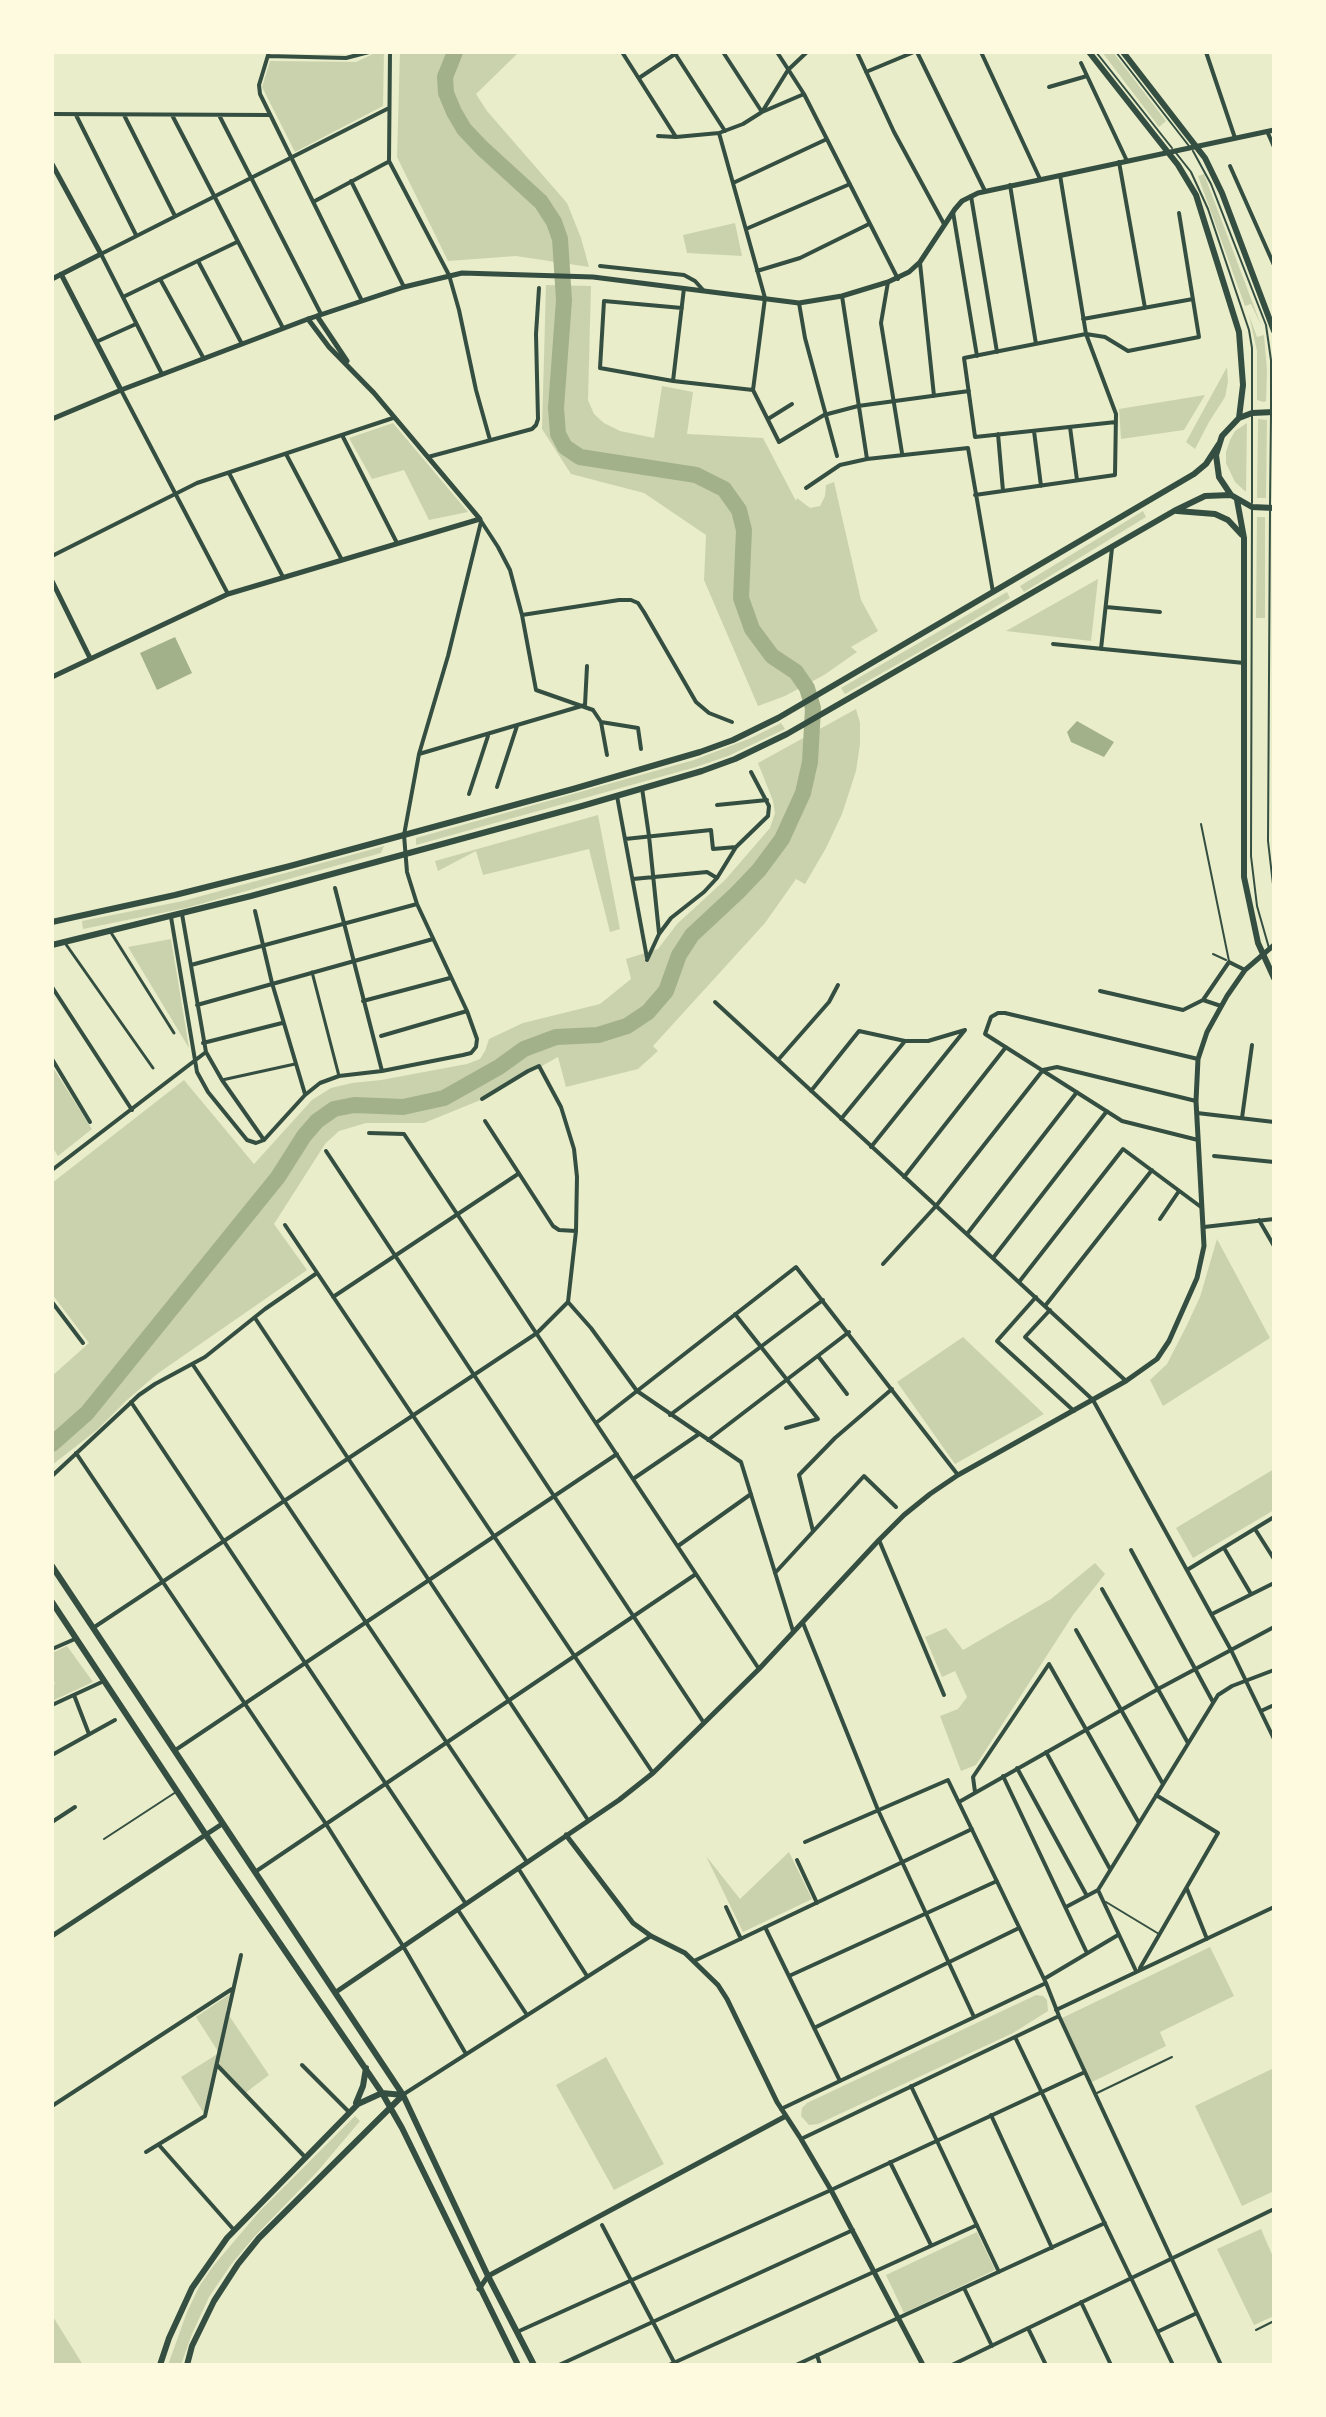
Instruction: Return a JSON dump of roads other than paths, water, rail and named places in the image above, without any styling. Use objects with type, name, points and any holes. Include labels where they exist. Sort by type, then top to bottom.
[{"type":"main road","points":[[1089,52],[1171,151],[1196,195],[1236,320],[1242,352],[1243,385],[1239,418]]},
{"type":"main road","points":[[1123,52],[1205,158],[1218,183],[1274,331]]},
{"type":"main road","points":[[52,922],[175,895],[404,835],[733,740],[778,718],[1194,474],[1206,464],[1227,429],[1239,418],[1252,413],[1273,412]]},
{"type":"main road","points":[[1219,444],[1216,466],[1219,477],[1234,498],[1244,538],[1243,867],[1249,908],[1268,949],[1274,978]]},
{"type":"main road","points":[[52,945],[171,917],[617,796],[716,766],[787,734],[1205,496],[1234,498],[1252,507],[1272,508]]},
{"type":"main road","points":[[1174,511],[1215,514],[1228,520],[1244,538]]},
{"type":"main road","points":[[52,1566],[403,2095],[488,2276],[534,2365]]},
{"type":"main road","points":[[52,1602],[382,2093],[518,2365]]},
{"type":"main road","points":[[350,2110],[363,2086],[366,2068]]},
{"type":"main road","points":[[160,2365],[192,2288],[234,2230],[350,2110],[382,2093],[403,2095]]},
{"type":"main road","points":[[187,2365],[214,2301],[238,2264],[259,2238],[403,2095]]},
{"type":"street","points":[[362,301],[270,115],[259,85],[269,54],[346,55],[369,52]]},
{"type":"street","points":[[390,52],[389,161],[449,275],[490,440]]},
{"type":"street","points":[[622,52],[676,137]]},
{"type":"street","points":[[723,52],[762,112]]},
{"type":"street","points":[[777,52],[804,94],[898,279]]},
{"type":"street","points":[[762,112],[788,70],[807,52]]},
{"type":"street","points":[[857,52],[909,162],[944,224]]},
{"type":"street","points":[[866,72],[916,52],[985,191]]},
{"type":"street","points":[[981,52],[1040,179]]},
{"type":"street","points":[[1206,52],[1235,138]]},
{"type":"street","points":[[639,78],[676,53],[725,131]]},
{"type":"street","points":[[1081,63],[1127,161]]},
{"type":"street","points":[[1049,87],[1087,76]]},
{"type":"street","points":[[658,136],[719,133],[804,94]]},
{"type":"street","points":[[52,279],[389,108]]},
{"type":"street","points":[[52,114],[270,115]]},
{"type":"street","points":[[76,115],[136,235]]},
{"type":"street","points":[[124,115],[175,216]]},
{"type":"street","points":[[172,115],[283,328]]},
{"type":"street","points":[[219,115],[319,315],[354,372]]},
{"type":"street","points":[[52,419],[283,328],[449,275],[474,272],[593,277],[799,303],[842,296],[898,279],[920,262],[953,212],[971,196],[985,191],[1270,130],[1274,147]]},
{"type":"street","points":[[719,133],[765,298],[753,390],[779,442],[824,415],[858,406],[969,391]]},
{"type":"street","points":[[733,183],[827,139]]},
{"type":"street","points":[[313,202],[389,161]]},
{"type":"street","points":[[1119,162],[1145,308]]},
{"type":"street","points":[[52,164],[162,375]]},
{"type":"street","points":[[1230,166],[1274,265]]},
{"type":"street","points":[[975,495],[1115,475],[1116,422],[1113,402],[1086,334],[1060,175]]},
{"type":"street","points":[[351,181],[404,287]]},
{"type":"street","points":[[746,229],[850,184]]},
{"type":"street","points":[[1010,185],[1036,344]]},
{"type":"street","points":[[971,196],[997,352]]},
{"type":"street","points":[[953,212],[977,356]]},
{"type":"street","points":[[1116,422],[975,437],[964,358],[1086,334],[1105,337],[1123,350],[1133,351],[1199,337],[1179,213]]},
{"type":"street","points":[[757,271],[800,258],[870,224]]},
{"type":"street","points":[[123,297],[237,242]]},
{"type":"street","points":[[198,261],[242,344]]},
{"type":"street","points":[[920,262],[934,396]]},
{"type":"street","points":[[600,266],[684,275],[704,291]]},
{"type":"street","points":[[61,274],[228,594]]},
{"type":"street","points":[[160,279],[204,359]]},
{"type":"street","points":[[888,282],[881,323],[903,454]]},
{"type":"street","points":[[428,457],[532,429],[536,425],[539,407],[536,334],[539,288]]},
{"type":"street","points":[[673,381],[684,288]]},
{"type":"street","points":[[842,296],[867,459]]},
{"type":"street","points":[[1083,319],[1193,299]]},
{"type":"street","points":[[682,308],[604,301],[600,368],[673,381],[753,390]]},
{"type":"street","points":[[799,303],[824,415],[837,456]]},
{"type":"street","points":[[308,319],[480,520],[504,557],[522,615],[536,690],[587,706],[599,715],[607,755]]},
{"type":"street","points":[[96,342],[136,324]]},
{"type":"street","points":[[768,419],[792,404]]},
{"type":"street","points":[[52,556],[197,483],[393,418]]},
{"type":"street","points":[[1070,427],[1077,481]]},
{"type":"street","points":[[1034,431],[1041,486]]},
{"type":"street","points":[[998,434],[1003,491]]},
{"type":"street","points":[[342,435],[398,544]]},
{"type":"street","points":[[806,488],[840,465],[903,454],[968,448],[993,592]]},
{"type":"street","points":[[286,454],[342,560]]},
{"type":"street","points":[[229,473],[284,578]]},
{"type":"street","points":[[52,677],[228,594],[480,520]]},
{"type":"street","points":[[171,917],[197,1072],[203,1085],[247,1140],[256,1143],[264,1140],[320,1083],[339,1076],[463,1055],[471,1053],[476,1047],[477,1039],[467,1011],[408,879],[404,835],[419,754],[448,656],[480,520]]},
{"type":"street","points":[[1101,649],[1113,546]]},
{"type":"street","points":[[52,581],[90,658]]},
{"type":"street","points":[[522,615],[619,600],[638,603],[696,702],[709,713],[732,722]]},
{"type":"street","points":[[1106,607],[1160,612]]},
{"type":"street","points":[[1053,644],[1244,663]]},
{"type":"street","points":[[587,666],[587,706]]},
{"type":"street","points":[[419,754],[587,706]]},
{"type":"street","points":[[601,722],[638,728],[641,749]]},
{"type":"street","points":[[497,787],[517,726]]},
{"type":"street","points":[[469,794],[489,734]]},
{"type":"street","points":[[617,796],[647,960],[659,934],[671,918],[704,892],[717,878],[736,847],[768,816],[767,800],[751,772]]},
{"type":"street","points":[[642,788],[659,934]]},
{"type":"street","points":[[717,805],[767,800]]},
{"type":"street","points":[[625,839],[711,830],[713,849],[736,847]]},
{"type":"street","points":[[633,879],[707,872],[717,878]]},
{"type":"street","points":[[335,888],[382,1071]]},
{"type":"street","points":[[190,965],[417,904]]},
{"type":"street","points":[[255,911],[272,983],[305,1095]]},
{"type":"street","points":[[182,914],[206,1052],[264,1140]]},
{"type":"street","points":[[110,931],[174,1033]]},
{"type":"street","points":[[197,1005],[433,939]]},
{"type":"street","points":[[64,942],[153,1068]]},
{"type":"street","points":[[336,1992],[653,1773],[705,1725],[879,1540],[913,1508],[958,1475],[1126,1381],[1157,1359],[1169,1341],[1199,1270],[1204,1246],[1196,1101],[1198,1059],[1207,1032],[1221,1006],[1245,970],[1268,949]]},
{"type":"street","points":[[1100,991],[1183,1010],[1203,1000],[1229,962],[1245,970]]},
{"type":"street","points":[[312,972],[339,1076]]},
{"type":"street","points":[[363,1001],[450,978]]},
{"type":"street","points":[[778,1060],[829,1002],[838,985]]},
{"type":"street","points":[[52,987],[132,1110]]},
{"type":"street","points":[[1203,1000],[1221,1006]]},
{"type":"street","points":[[715,1002],[1126,1381]]},
{"type":"street","points":[[381,1036],[467,1011]]},
{"type":"street","points":[[1198,1059],[1005,1013],[991,1017],[985,1034],[1122,1121],[1198,1140]]},
{"type":"street","points":[[203,1043],[283,1023]]},
{"type":"street","points":[[811,1091],[859,1031],[905,1041],[928,1041],[965,1030],[871,1147]]},
{"type":"street","points":[[841,1119],[905,1041]]},
{"type":"street","points":[[1242,1118],[1252,1045]]},
{"type":"street","points":[[904,1177],[1006,1047]]},
{"type":"street","points":[[52,1170],[206,1052]]},
{"type":"street","points":[[52,1059],[90,1122]]},
{"type":"street","points":[[222,1080],[295,1064]]},
{"type":"street","points":[[93,1628],[537,1333],[568,1302],[576,1231],[577,1177],[574,1149],[561,1107],[539,1066],[482,1099]]},
{"type":"street","points":[[883,1264],[936,1206],[1043,1070],[1057,1067],[1196,1101]]},
{"type":"street","points":[[967,1234],[1077,1092]]},
{"type":"street","points":[[993,1258],[1107,1111]]},
{"type":"street","points":[[1197,1113],[1274,1122]]},
{"type":"street","points":[[485,1121],[553,1226],[559,1230],[576,1231]]},
{"type":"street","points":[[369,1133],[404,1134],[759,1669]]},
{"type":"street","points":[[1019,1282],[1123,1149],[1203,1208]]},
{"type":"street","points":[[326,1151],[705,1725]]},
{"type":"street","points":[[1214,1156],[1274,1162]]},
{"type":"street","points":[[1152,1170],[1025,1337],[1093,1400],[1231,1650],[1274,1739]]},
{"type":"street","points":[[333,1297],[518,1174]]},
{"type":"street","points":[[1160,1219],[1179,1190]]},
{"type":"street","points":[[1204,1227],[1274,1219]]},
{"type":"street","points":[[1259,1220],[1274,1246]]},
{"type":"street","points":[[285,1225],[653,1773]]},
{"type":"street","points":[[596,1423],[796,1267],[958,1475]]},
{"type":"street","points":[[52,1476],[131,1402],[155,1384],[193,1365],[227,1342],[317,1273]]},
{"type":"street","points":[[1036,1297],[997,1341],[1074,1411]]},
{"type":"street","points":[[670,1415],[823,1300]]},
{"type":"street","points":[[52,1302],[83,1343]]},
{"type":"street","points":[[568,1302],[637,1391],[741,1462],[793,1631]]},
{"type":"street","points":[[735,1314],[818,1419],[786,1428]]},
{"type":"street","points":[[255,1318],[588,1820]]},
{"type":"street","points":[[708,1440],[849,1332]]},
{"type":"street","points":[[818,1356],[847,1394]]},
{"type":"street","points":[[193,1365],[527,1862]]},
{"type":"street","points":[[813,1531],[799,1475],[835,1438],[892,1389]]},
{"type":"street","points":[[131,1402],[466,1904]]},
{"type":"street","points":[[633,1479],[699,1434]]},
{"type":"street","points":[[76,1453],[326,1824],[466,2054]]},
{"type":"street","points":[[174,1751],[617,1454]]},
{"type":"street","points":[[775,1573],[864,1476],[896,1507]]},
{"type":"street","points":[[678,1546],[751,1494]]},
{"type":"street","points":[[1187,1570],[1274,1517]]},
{"type":"street","points":[[1255,1529],[1274,1559]]},
{"type":"street","points":[[879,1540],[944,1695]]},
{"type":"street","points":[[1224,1548],[1251,1594]]},
{"type":"street","points":[[1131,1550],[1213,1702]]},
{"type":"street","points":[[255,1872],[696,1574]]},
{"type":"street","points":[[1211,1614],[1274,1583]]},
{"type":"street","points":[[1102,1589],[1188,1743]]},
{"type":"street","points":[[802,1621],[878,1810],[974,2017]]},
{"type":"street","points":[[959,1802],[1274,1627]]},
{"type":"street","points":[[1076,1630],[1163,1784]]},
{"type":"street","points":[[52,1649],[76,1638]]},
{"type":"street","points":[[975,1792],[973,1777],[1049,1664],[1139,1823]]},
{"type":"street","points":[[1066,1907],[1098,1890],[1223,1690],[1274,1670]]},
{"type":"street","points":[[52,1705],[104,1681]]},
{"type":"street","points":[[74,1695],[90,1734]]},
{"type":"street","points":[[1261,1711],[1274,1705]]},
{"type":"street","points":[[52,1753],[115,1720]]},
{"type":"street","points":[[1046,1752],[1110,1869]]},
{"type":"street","points":[[1017,1768],[1087,1896]]},
{"type":"street","points":[[1003,1776],[1087,1953]]},
{"type":"street","points":[[805,1842],[948,1780],[1045,1981],[1221,2365]]},
{"type":"street","points":[[1137,1971],[1218,1833],[1156,1795]]},
{"type":"street","points":[[52,1822],[75,1807]]},
{"type":"street","points":[[52,1936],[222,1824]]},
{"type":"street","points":[[694,1961],[972,1829]]},
{"type":"street","points":[[566,1835],[633,1923],[651,1936],[676,1947],[718,1985],[781,2109],[831,2190],[923,2365]]},
{"type":"street","points":[[797,1860],[817,1903]]},
{"type":"street","points":[[518,1868],[587,1976]]},
{"type":"street","points":[[789,1976],[997,1881]]},
{"type":"street","points":[[1187,1887],[1207,1939]]},
{"type":"street","points":[[1098,1890],[1137,1971]]},
{"type":"street","points":[[726,1907],[741,1939]]},
{"type":"street","points":[[1056,2010],[1274,1907]]},
{"type":"street","points":[[458,1909],[527,2015]]},
{"type":"street","points":[[765,1927],[840,2081]]},
{"type":"street","points":[[814,2028],[1019,1928]]},
{"type":"street","points":[[781,2109],[1045,1981],[1118,1935]]},
{"type":"street","points":[[403,2095],[651,1936]]},
{"type":"street","points":[[146,2152],[205,2116],[241,1955]]},
{"type":"street","points":[[52,2106],[234,1988]]},
{"type":"street","points":[[801,2139],[1059,2016]]},
{"type":"street","points":[[1015,2037],[1173,2365]]},
{"type":"street","points":[[217,2065],[305,2157]]},
{"type":"street","points":[[302,2065],[350,2110]]},
{"type":"street","points":[[517,2332],[1085,2072]]},
{"type":"street","points":[[911,2086],[999,2272]]},
{"type":"street","points":[[991,2114],[1052,2248]]},
{"type":"street","points":[[479,2289],[488,2276],[786,2116]]},
{"type":"street","points":[[159,2144],[234,2230]]},
{"type":"street","points":[[890,2162],[931,2245]]},
{"type":"street","points":[[952,2365],[1274,2209]]},
{"type":"street","points":[[796,2365],[1105,2223]]},
{"type":"street","points":[[602,2225],[673,2364],[977,2225]]},
{"type":"street","points":[[559,2365],[853,2230]]},
{"type":"street","points":[[964,2288],[992,2346]]},
{"type":"street","points":[[1081,2302],[1111,2365]]},
{"type":"street","points":[[1157,2332],[1197,2313]]},
{"type":"street","points":[[1028,2328],[1046,2365]]},
{"type":"street","points":[[817,2355],[820,2365]]},
{"type":"lane","points":[[1096,52],[1171,151],[1191,172],[1208,209],[1244,312],[1252,348],[1251,856],[1257,906],[1268,949]]},
{"type":"lane","points":[[1116,52],[1193,146],[1266,325],[1273,412],[1268,841],[1274,893]]},
{"type":"lane","points":[[1201,824],[1229,962]]},
{"type":"lane","points":[[1213,954],[1229,962]]},
{"type":"lane","points":[[104,1839],[177,1792]]},
{"type":"lane","points":[[1102,1899],[1159,1935]]},
{"type":"lane","points":[[1095,2094],[1172,2057]]},
{"type":"lane","points":[[1256,2330],[1274,2321]]},
{"type":"waterway","points":[[52,1444],[87,1413],[278,1177],[317,1121],[334,1109],[354,1105],[403,1107],[444,1098],[524,1049],[556,1037],[598,1035],[627,1026],[648,1012],[666,991],[679,955],[692,935],[759,870],[782,839],[803,793],[810,762],[813,708],[807,688],[796,672],[772,656],[752,629],[741,598],[744,530],[739,510],[724,489],[696,475],[580,457],[565,447],[558,434],[556,408],[564,300],[560,239],[554,222],[541,202],[482,148],[464,129],[454,112],[446,93],[445,77],[455,52]]}]
